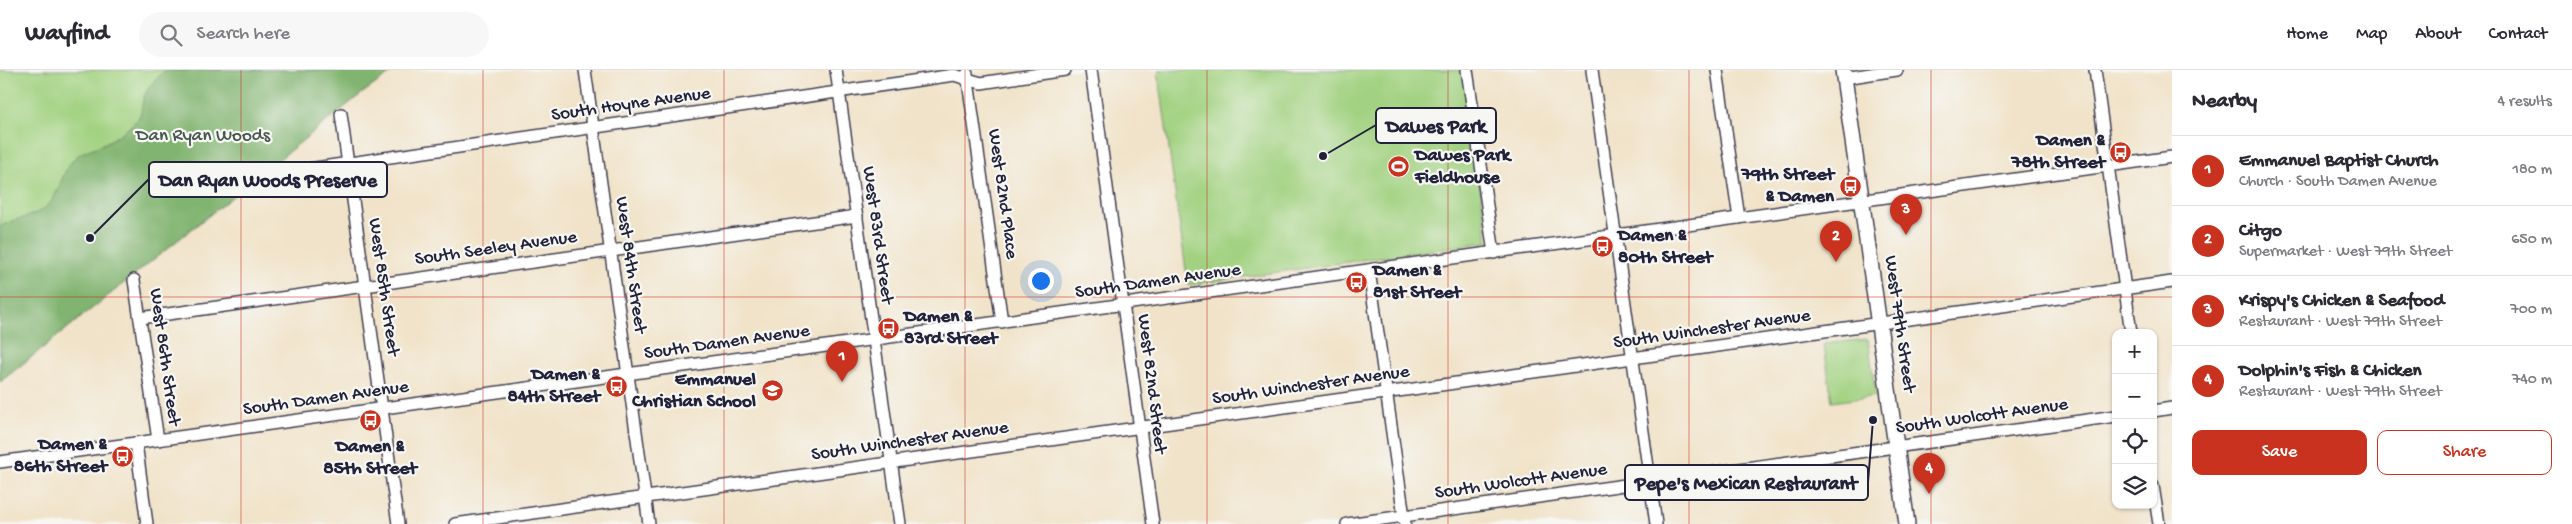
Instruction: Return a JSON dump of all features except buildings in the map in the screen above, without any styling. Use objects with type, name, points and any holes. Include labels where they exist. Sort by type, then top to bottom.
[{"type":"main road","name":"West 79th Street","points":[[1843,74],[1907,524]]},
{"type":"street","name":"West 84th Street","points":[[585,70],[649,524]]},
{"type":"street","name":"West 83rd Street","points":[[836,70],[900,524]]},
{"type":"street","name":"South Hoyne Avenue","points":[[260,176],[954,75],[967,74],[981,83],[1065,70]]},
{"type":"street","name":"West 82nd Street","points":[[1091,70],[1124,305],[1123,317],[1153,524]]},
{"type":"street","points":[[1467,70],[1494,253]]},
{"type":"street","points":[[1592,70],[1656,524]]},
{"type":"street","points":[[1718,70],[1740,218]]},
{"type":"street","points":[[1843,74],[1897,70]]},
{"type":"street","points":[[2095,70],[2131,329]]},
{"type":"street","name":"West 82nd Place","points":[[967,74],[1002,322]]},
{"type":"street","name":"West 85th Street","points":[[341,114],[398,524]]},
{"type":"street","name":"South Damen Avenue","points":[[0,462],[2172,157]]},
{"type":"street","name":"South Seeley Avenue","points":[[140,318],[857,216]]},
{"type":"street","points":[[1369,270],[1404,520]]},
{"type":"street","name":"West 86th Street","points":[[134,280],[158,440]]},
{"type":"street","name":"South Winchester Avenue","points":[[455,524],[2172,282]]},
{"type":"street","points":[[2157,410],[2172,408]]},
{"type":"street","name":"South Wolcott Avenue","points":[[1348,524],[1404,520],[1650,482],[2112,417]]},
{"type":"street","points":[[136,443],[147,524]]},
{"type":"street","points":[[2157,509],[2159,524]]},
{"type":"green space","name":"Dan Ryan Woods","points":[[0,70],[395,70],[361,94],[0,382]]},
{"type":"green space","name":"Dan Ryan Woods","points":[[166,70],[395,70],[361,94],[0,382],[0,227],[6,223],[35,214],[48,205],[56,194],[70,163],[77,156],[113,139],[136,121],[140,115],[148,89]]},
{"type":"green space","points":[[1158,70],[1464,70],[1488,242],[1188,285]]},
{"type":"green space","points":[[1868,339],[1876,396],[1832,402],[1824,344]]},
{"type":"place","name":"Damen & 78th Street","points":[[2121,152]]},
{"type":"place","name":"Dawes Park","points":[[1323,156]]},
{"type":"place","name":"Dawes Park Fieldhouse","points":[[1399,167]]},
{"type":"place","name":"79th Street & Damen","points":[[1850,186]]},
{"type":"place","name":"Krispy's Chicken & Seafood","points":[[1906,235]]},
{"type":"place","name":"Dan Ryan Woods Preserve","points":[[90,238]]},
{"type":"place","name":"Damen & 80th Street","points":[[1602,247]]},
{"type":"place","name":"Citgo","points":[[1836,262]]},
{"type":"place","name":"Damen & 81st Street","points":[[1357,282]]},
{"type":"place","name":"Damen & 83rd Street","points":[[888,328]]},
{"type":"place","name":"Emmanuel Baptist Church","points":[[842,382]]},
{"type":"place","name":"Damen & 84th Street","points":[[616,386]]},
{"type":"place","name":"Emmanuel Christian School","points":[[772,391]]},
{"type":"place","name":"Pepe's Mexican Restaurant","points":[[1873,420]]},
{"type":"place","name":"Damen & 85th Street","points":[[370,421]]},
{"type":"place","name":"Damen & 86th Street","points":[[123,456]]},
{"type":"place","name":"Dolphin's Fish & Chicken","points":[[1929,494]]}]
